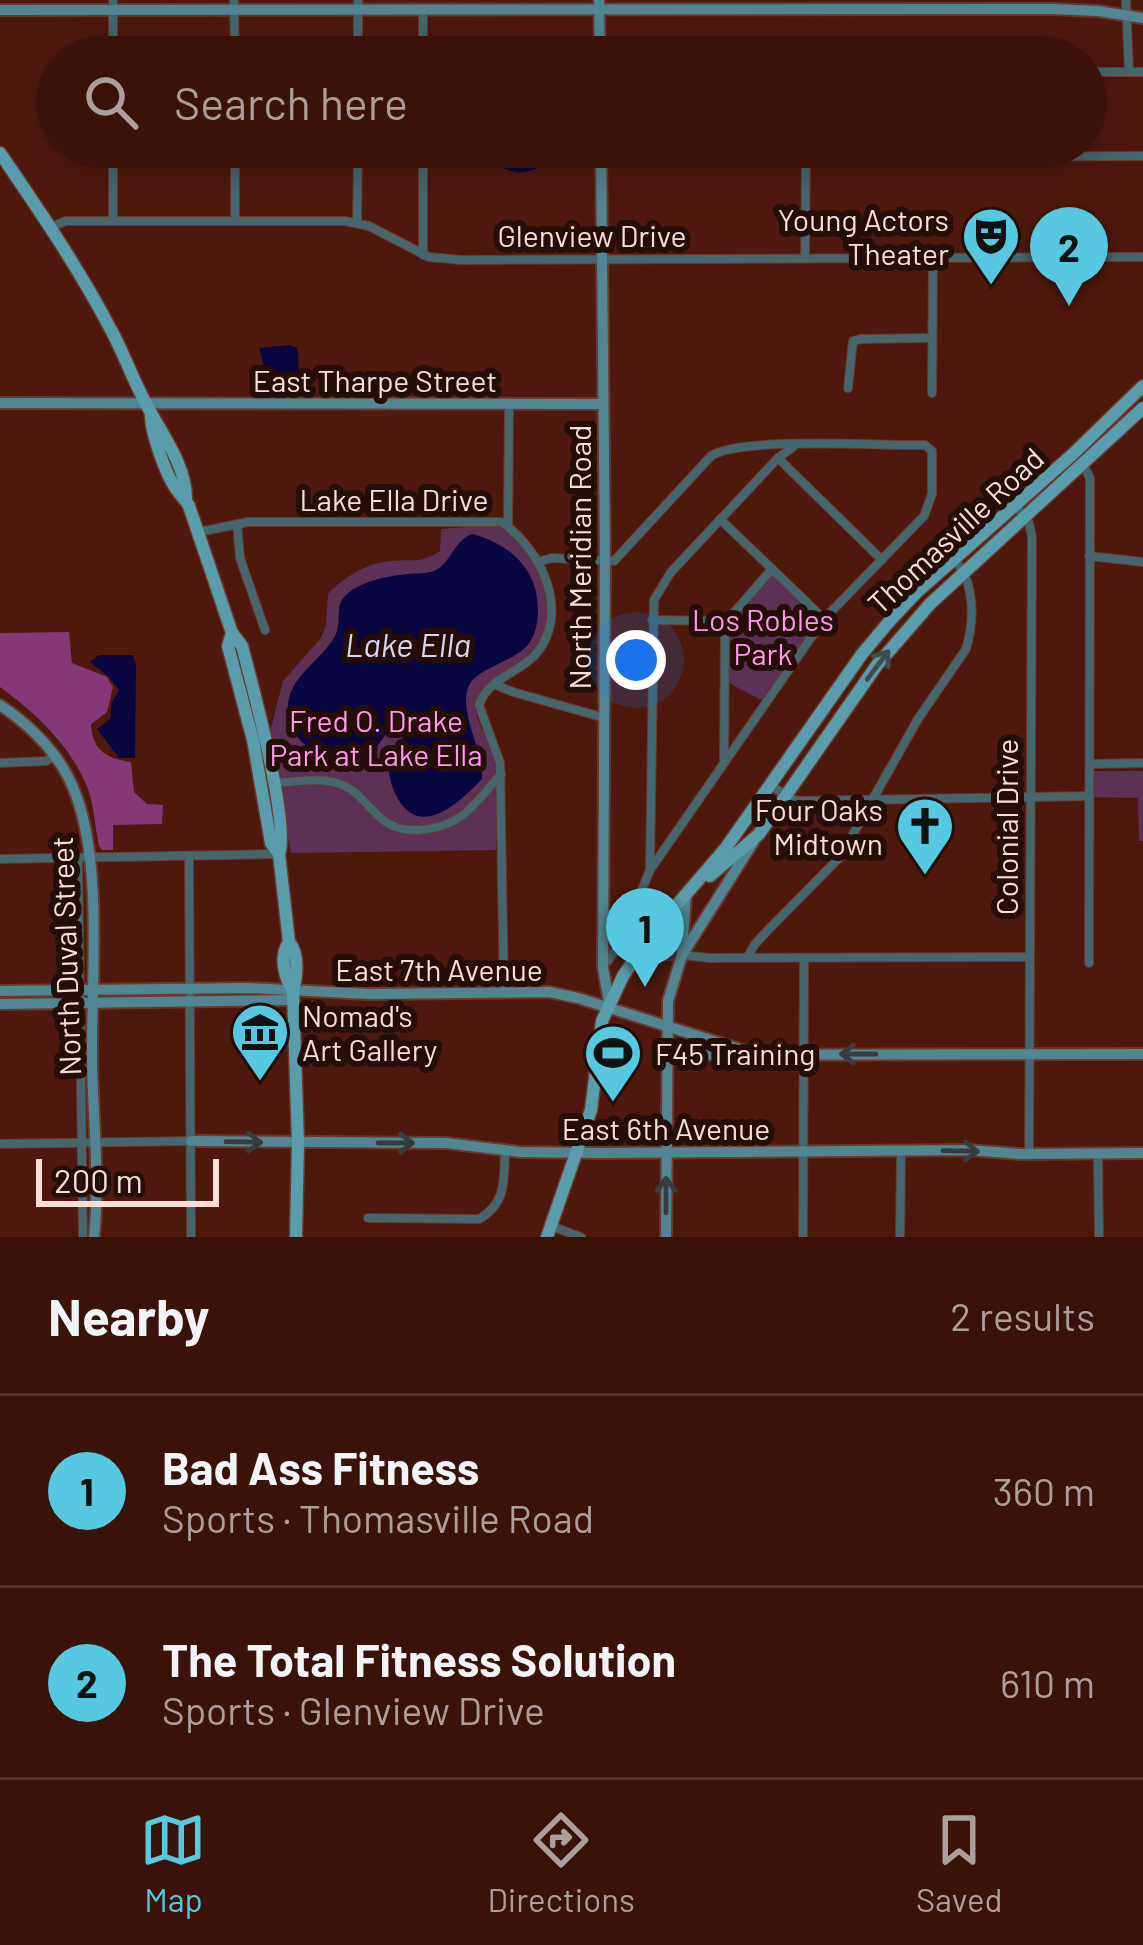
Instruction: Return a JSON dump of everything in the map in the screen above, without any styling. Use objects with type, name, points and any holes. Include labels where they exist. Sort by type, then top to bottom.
[{"type":"main road","points":[[0,153],[51,227],[111,329],[149,409],[150,429],[176,490],[186,498],[232,634],[247,664],[267,783],[283,842],[279,854],[289,942],[295,950],[296,1237]]},
{"type":"main road","name":"Thomasville Road","points":[[686,896],[759,834],[905,630],[1025,518],[1143,386]]},
{"type":"main road","points":[[1130,399],[1142,410]]},
{"type":"main road","name":"Thomasville Road","points":[[549,1231],[591,1110],[610,1008],[623,976],[651,935],[771,786],[862,654],[916,592],[1015,505],[1142,410]]},
{"type":"main road","points":[[827,704],[843,713]]},
{"type":"street","points":[[624,0],[645,10]]},
{"type":"street","points":[[1126,0],[1129,72]]},
{"type":"street","points":[[0,10],[113,4],[424,9],[599,4],[645,10],[1054,5],[1143,18]]},
{"type":"street","points":[[113,4],[113,36]]},
{"type":"street","points":[[234,4],[235,36]]},
{"type":"street","points":[[599,4],[600,36]]},
{"type":"street","points":[[358,36],[359,5]]},
{"type":"street","points":[[424,9],[424,36]]},
{"type":"street","points":[[1107,72],[1143,72]]},
{"type":"street","points":[[1107,156],[1143,156]]},
{"type":"street","points":[[113,168],[113,221]]},
{"type":"street","points":[[235,168],[235,221]]},
{"type":"street","points":[[357,223],[358,168]]},
{"type":"street","points":[[424,168],[424,255]]},
{"type":"street","name":"North Meridian Road","points":[[601,168],[603,965],[610,1008]]},
{"type":"street","points":[[806,168],[806,258]]},
{"type":"street","name":"Glenview Drive","points":[[51,227],[66,221],[357,223],[424,255],[461,260],[1143,257]]},
{"type":"street","points":[[932,393],[933,258]]},
{"type":"street","points":[[848,388],[853,341],[932,338]]},
{"type":"street","name":"East Tharpe Street","points":[[0,403],[149,409],[602,404]]},
{"type":"street","points":[[508,526],[509,404]]},
{"type":"street","points":[[538,562],[552,558],[614,561],[718,451],[737,446],[930,447],[933,477],[928,508],[824,620],[650,870],[620,943],[603,965],[596,990],[568,994]]},
{"type":"street","points":[[650,870],[653,601],[662,583],[720,519],[778,458],[796,446]]},
{"type":"street","points":[[1086,454],[1090,478],[1089,963]]},
{"type":"street","points":[[778,458],[882,560]]},
{"type":"street","points":[[1015,505],[1025,518]]},
{"type":"street","name":"Colonial Drive","points":[[1025,518],[1031,536],[1029,1154]]},
{"type":"street","points":[[720,519],[824,620]]},
{"type":"street","name":"Lake Ella Drive","points":[[199,532],[237,524],[501,522],[521,537],[538,562],[551,602],[549,628],[534,656],[494,684]]},
{"type":"street","points":[[237,524],[240,558],[265,630]]},
{"type":"street","points":[[1089,556],[1143,562]]},
{"type":"street","points":[[747,958],[840,857],[942,681],[966,649],[970,590],[965,571],[953,558]]},
{"type":"street","points":[[724,765],[726,621],[772,569]]},
{"type":"street","points":[[652,620],[726,621]]},
{"type":"street","points":[[504,992],[501,774],[480,712],[483,694],[494,684],[604,718]]},
{"type":"street","name":"North Duval Street","points":[[0,705],[34,731],[55,755],[77,796],[84,858],[94,1237]]},
{"type":"street","points":[[0,763],[46,761],[55,755]]},
{"type":"street","points":[[1090,764],[1143,763]]},
{"type":"street","points":[[267,783],[342,784],[391,826],[409,830],[457,821],[501,774]]},
{"type":"street","points":[[771,786],[801,801],[1089,796]]},
{"type":"street","points":[[682,955],[759,834]]},
{"type":"street","points":[[0,859],[279,854]]},
{"type":"street","points":[[188,856],[191,1237]]},
{"type":"street","points":[[666,1237],[666,1025],[682,955],[686,896]]},
{"type":"street","points":[[604,914],[631,916]]},
{"type":"street","points":[[682,955],[1029,957]]},
{"type":"street","points":[[803,1237],[804,958]]},
{"type":"street","points":[[603,965],[611,976],[623,976]]},
{"type":"street","points":[[0,991],[16,997]]},
{"type":"street","name":"East 7th Avenue","points":[[16,997],[568,994],[752,1053]]},
{"type":"street","points":[[0,1004],[16,997]]},
{"type":"street","name":"North Duval Street","points":[[83,1237],[80,1143],[86,997]]},
{"type":"street","name":"East 7th Avenue","points":[[666,1055],[1143,1054]]},
{"type":"street","points":[[0,1144],[190,1142]]},
{"type":"street","name":"East 6th Avenue","points":[[190,1142],[462,1143],[577,1153],[1143,1153]]},
{"type":"street","points":[[368,1219],[479,1219],[500,1200],[505,1150]]},
{"type":"street","points":[[900,1237],[901,1151]]},
{"type":"street","points":[[1098,1154],[1099,1237]]},
{"type":"street","points":[[549,1231],[581,1237]]},
{"type":"green space","name":"Lake Ella","points":[[492,525],[507,531],[531,556],[546,590],[548,609],[540,641],[485,687],[476,704],[497,768],[496,850],[291,853],[270,732],[283,681],[321,638],[328,594],[373,565],[421,560],[440,551],[441,529]]},
{"type":"green space","name":"Los Robles Park","points":[[772,575],[820,622],[763,701],[727,682],[726,633],[730,619]]},
{"type":"green space","points":[[1092,771],[1143,771],[1143,841],[1139,841],[1138,798],[1092,797]]},
{"type":"green space","points":[[681,917],[673,961],[638,962],[665,931],[677,927]]},
{"type":"shaded area","points":[[69,632],[72,663],[107,677],[113,687],[107,712],[91,724],[94,740],[108,756],[131,762],[134,792],[147,804],[163,805],[162,824],[113,825],[113,850],[99,846],[90,796],[72,759],[39,719],[0,687],[0,633]]},
{"type":"water","points":[[289,345],[298,352],[296,392],[271,392],[259,348]]},
{"type":"water","name":"Lake Ella","points":[[472,534],[510,552],[528,572],[537,597],[537,625],[527,646],[478,676],[468,688],[467,709],[482,779],[440,813],[417,816],[397,797],[389,770],[392,754],[415,720],[413,716],[394,724],[365,760],[343,766],[322,757],[297,736],[289,699],[298,679],[335,636],[340,604],[347,594],[375,580],[434,571]]},
{"type":"water","points":[[99,655],[133,655],[135,758],[119,758],[97,729],[110,719],[119,690],[90,662]]},
{"type":"place","name":"Young Actors Theater","points":[[991,287]]},
{"type":"place","name":"The Total Fitness Solution","points":[[1069,306]]},
{"type":"place","name":"Four Oaks Midtown","points":[[925,877]]},
{"type":"place","name":"Bad Ass Fitness","points":[[645,987]]},
{"type":"place","name":"Nomad's Art Gallery","points":[[260,1083]]},
{"type":"place","name":"F45 Training","points":[[613,1104]]},
{"type":"park label","name":"Fred O. Drake Park at Lake Ella","points":[[376,737]]}]
